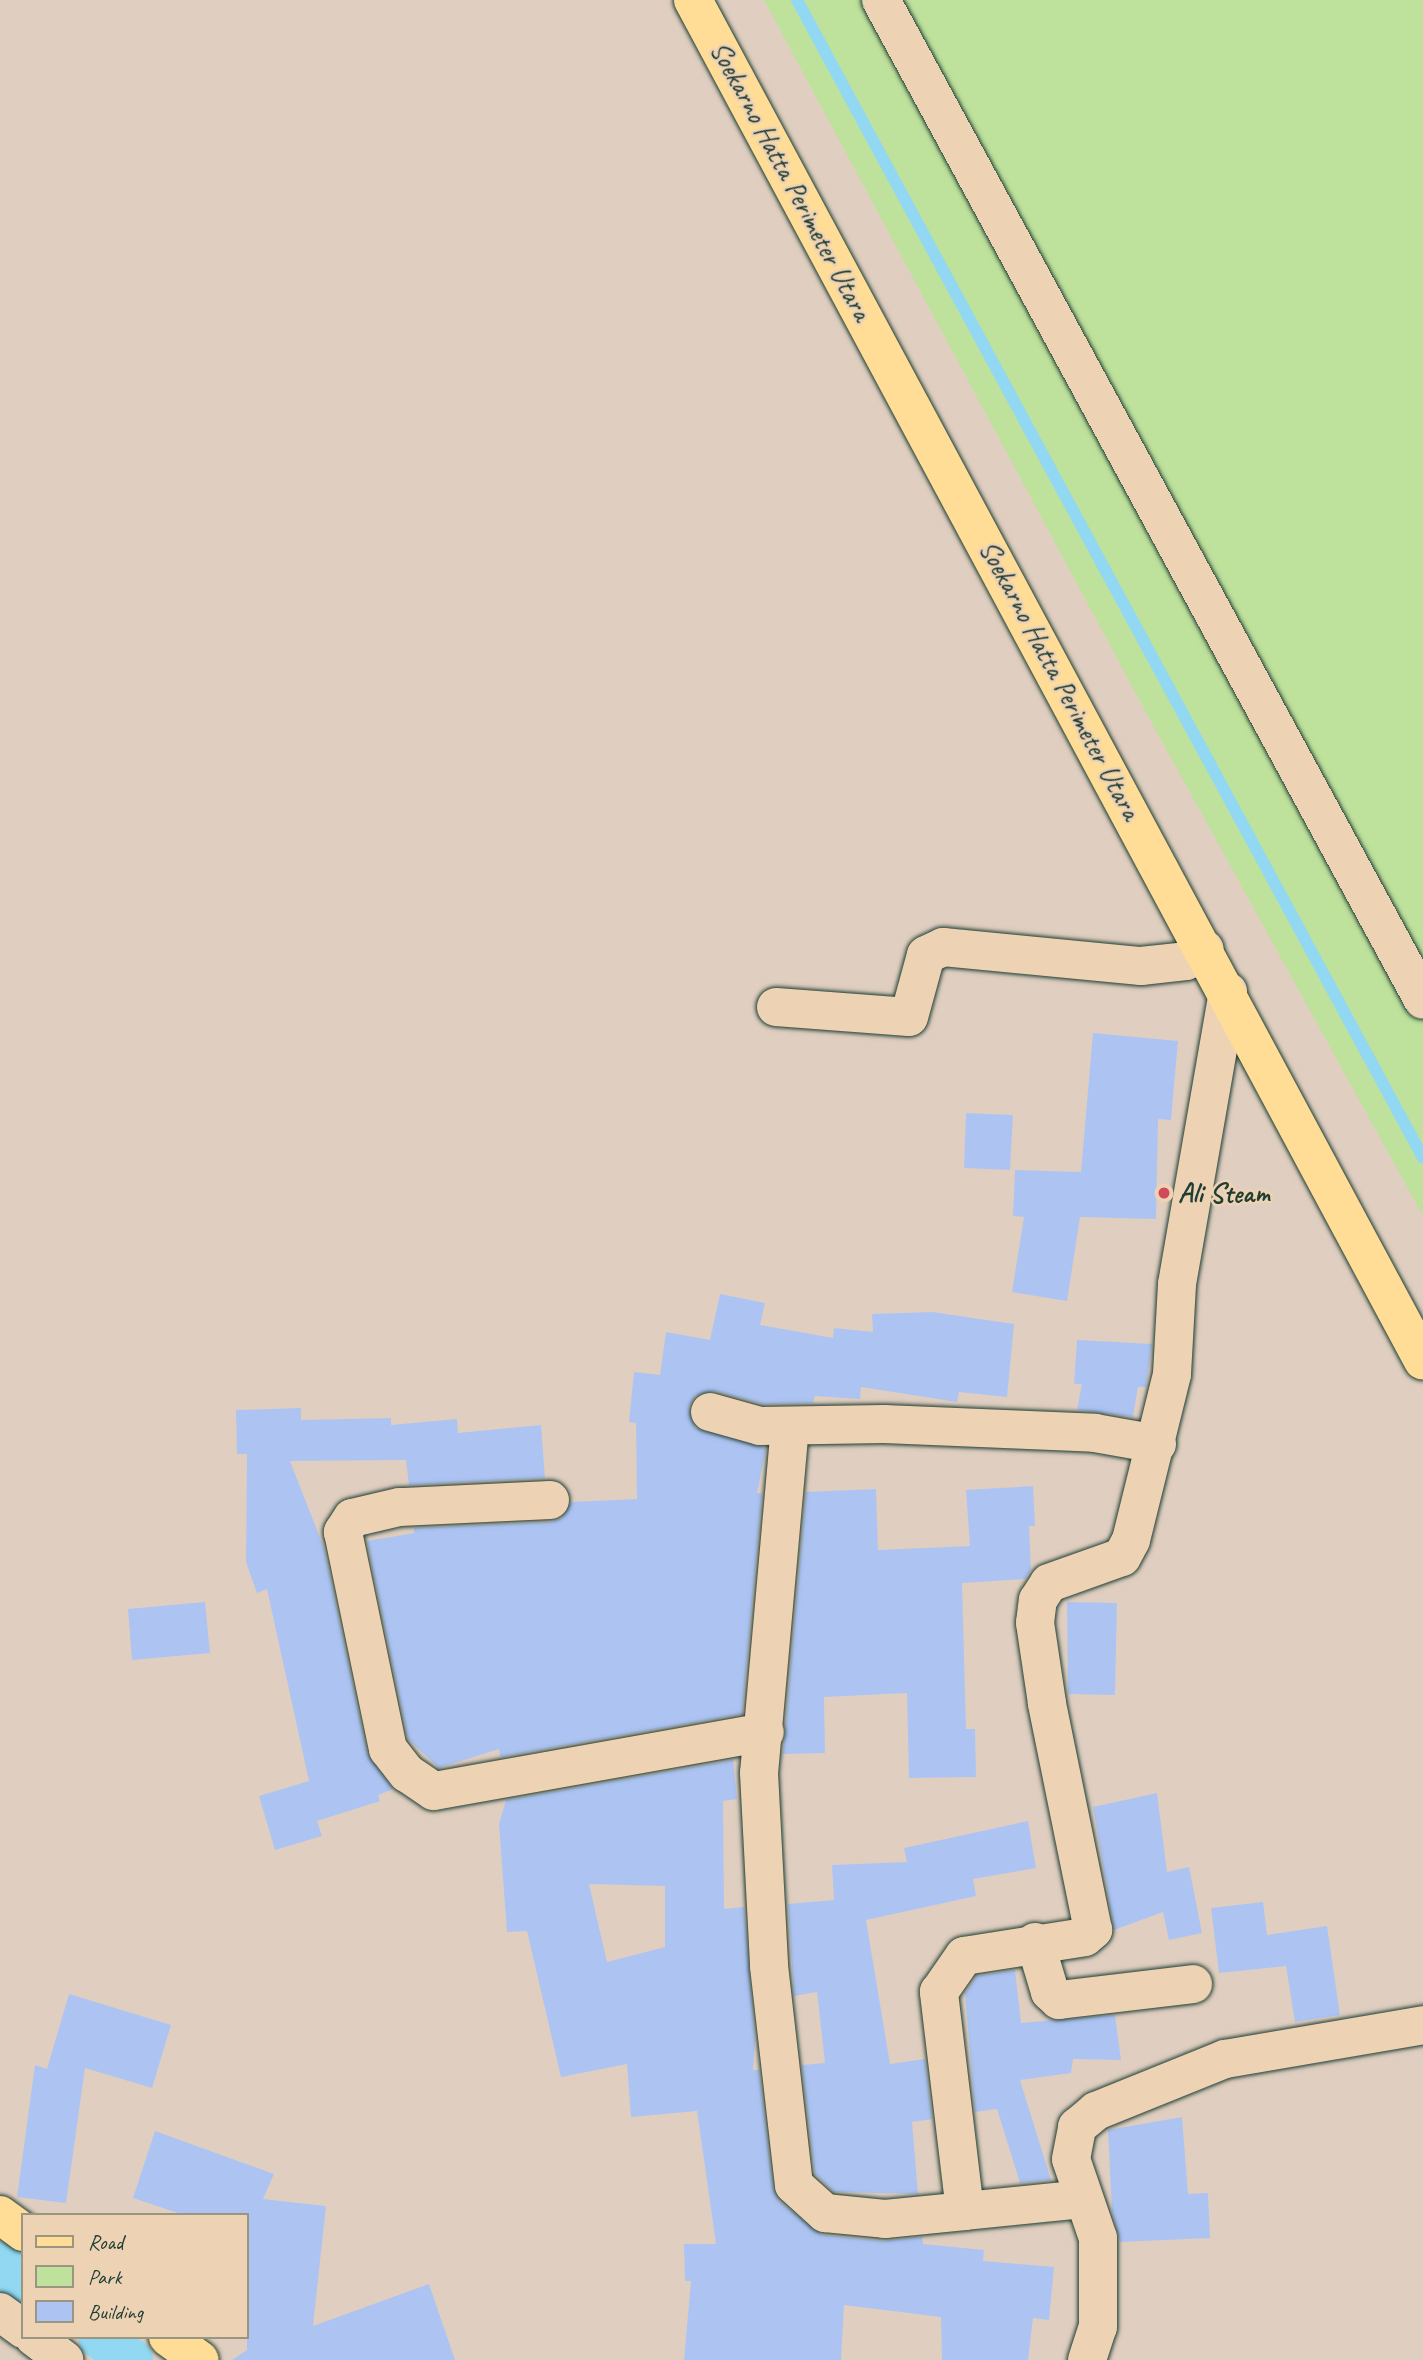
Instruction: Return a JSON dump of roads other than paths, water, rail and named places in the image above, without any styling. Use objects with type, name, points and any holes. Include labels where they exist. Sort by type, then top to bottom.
[{"type":"main road","name":"Soekarno Hatta Perimeter Utara","points":[[693,0],[1228,991],[1423,1361]]},
{"type":"main road","points":[[0,2215],[21,2231]]},
{"type":"main road","points":[[171,2339],[200,2360]]},
{"type":"street","points":[[881,0],[1423,1000]]},
{"type":"street","points":[[776,1007],[909,1017],[926,955],[943,947],[1141,966],[1186,961],[1205,949]]},
{"type":"street","points":[[965,2211],[939,1993],[964,1956],[1035,1942],[1085,1937],[1093,1930],[1094,1918],[1047,1703],[1035,1623],[1038,1600],[1049,1583],[1122,1557],[1157,1444],[1172,1374],[1177,1284],[1228,991]]},
{"type":"street","points":[[710,1412],[760,1426],[884,1424],[1095,1433],[1157,1444]]},
{"type":"street","points":[[790,1426],[765,1732],[759,1773],[769,1966],[794,2185],[825,2213],[885,2219],[1083,2199]]},
{"type":"street","points":[[550,1500],[399,1507],[352,1518],[343,1532],[388,1749],[407,1773],[434,1791],[765,1732]]},
{"type":"street","points":[[1035,1942],[1050,1992],[1059,2000],[1193,1984]]},
{"type":"street","points":[[1087,2360],[1098,2327],[1098,2238],[1071,2158],[1077,2127],[1096,2112],[1225,2059],[1423,2025]]},
{"type":"street","points":[[0,2312],[21,2328]]},
{"type":"street","points":[[37,2339],[64,2360]]},
{"type":"waterway","points":[[797,0],[1423,1158]]},
{"type":"waterway","points":[[0,2264],[21,2280]]},
{"type":"waterway","points":[[103,2339],[131,2360]]},
{"type":"place","name":"Ali Steam","points":[[1164,1193]]}]
